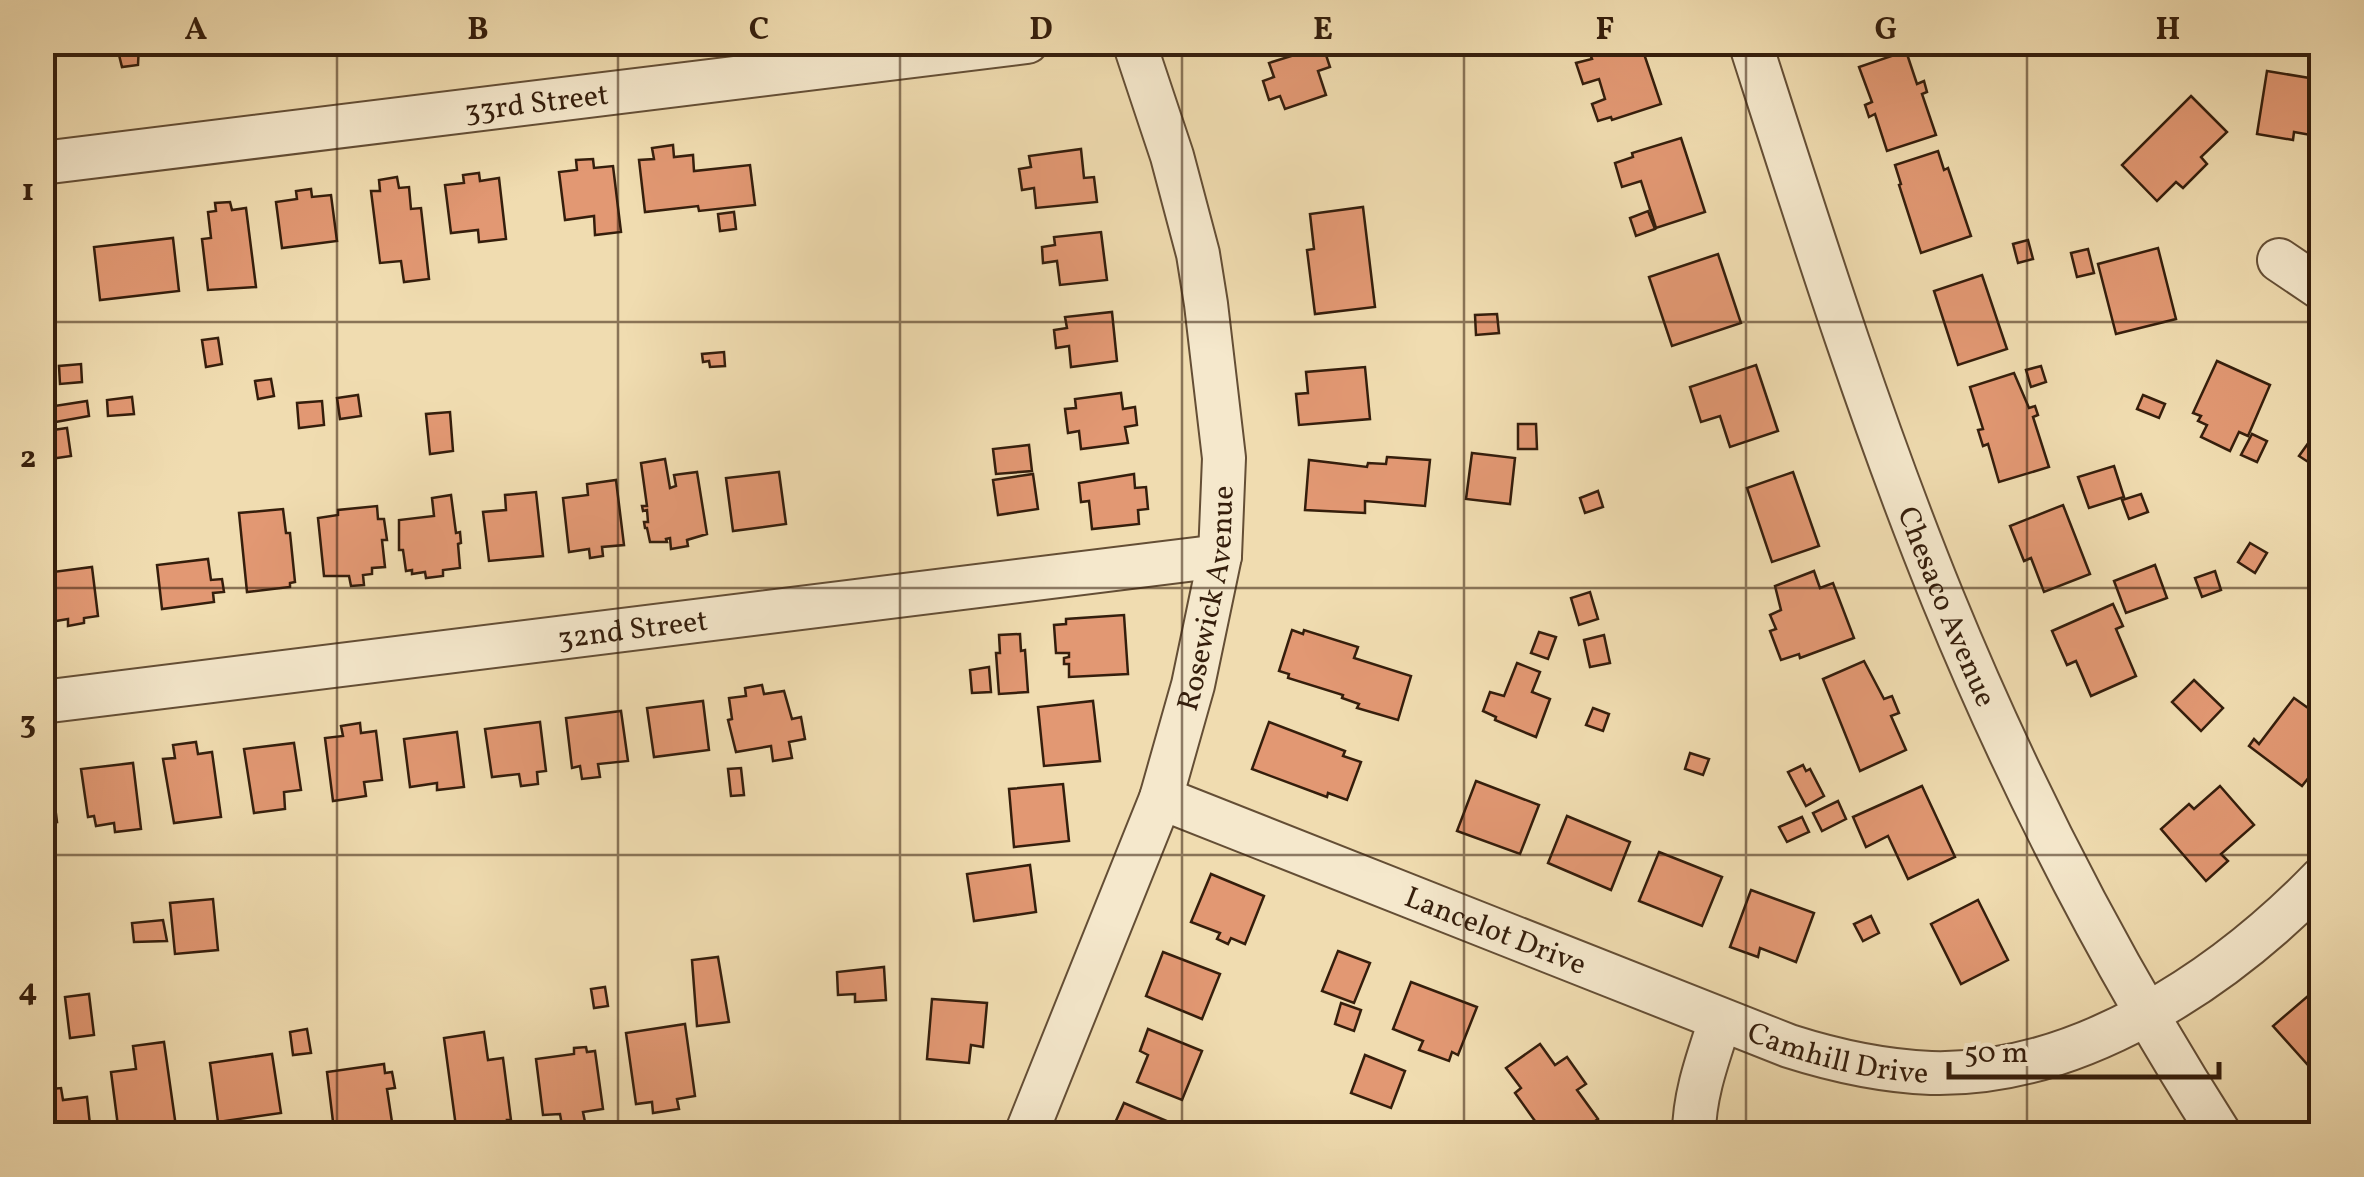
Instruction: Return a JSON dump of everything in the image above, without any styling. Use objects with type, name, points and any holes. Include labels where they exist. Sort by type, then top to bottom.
[{"type":"street","name":"33rd Street","points":[[42,163],[1027,42]]},
{"type":"street","name":"Rosewick Avenue","points":[[1026,1134],[1160,798],[1193,684],[1220,556],[1224,510],[1221,414],[1198,254],[1172,156],[1134,42]]},
{"type":"street","name":"Chesaco Avenue","points":[[1750,42],[1868,397],[1943,599],[2030,794],[2146,1013],[2220,1134]]},
{"type":"street","points":[[2279,260],[2322,290]]},
{"type":"street","name":"32nd Street","points":[[42,702],[1220,556]]},
{"type":"street","name":"Lancelot Drive","points":[[1160,798],[1720,1021]]},
{"type":"street","name":"Camhill Drive","points":[[1720,1021],[1838,1062],[1932,1073],[1985,1069],[2037,1058],[2084,1044],[2146,1013],[2213,972],[2322,878]]},
{"type":"street","points":[[1694,1134],[1694,1111],[1720,1021]]},
{"type":"building","points":[[103,42],[152,43],[139,44],[138,65],[122,67],[117,47],[103,49]]},
{"type":"building","points":[[1624,42],[1640,42],[1661,104],[1598,121],[1592,104],[1605,99],[1599,79],[1583,84],[1576,63]]},
{"type":"building","points":[[1323,46],[1330,67],[1318,71],[1326,95],[1285,109],[1280,96],[1269,100],[1263,81],[1274,77],[1269,63]]},
{"type":"building","points":[[1906,51],[1917,84],[1924,81],[1927,92],[1922,94],[1936,135],[1887,151],[1875,114],[1869,117],[1865,105],[1872,102],[1859,67]]},
{"type":"building","points":[[2267,71],[2322,80],[2322,137],[2294,132],[2293,140],[2257,134]]},
{"type":"building","points":[[2191,96],[2227,132],[2201,157],[2207,164],[2183,188],[2176,182],[2157,201],[2122,165]]},
{"type":"building","points":[[1681,138],[1705,212],[1656,228],[1641,181],[1622,187],[1615,163],[1633,157],[1632,153]]},
{"type":"building","points":[[673,145],[674,157],[693,155],[694,171],[750,165],[755,205],[645,212],[639,160],[654,159],[652,148]]},
{"type":"building","points":[[1081,149],[1084,178],[1094,177],[1097,202],[1036,208],[1034,188],[1022,190],[1019,169],[1031,167],[1029,156]]},
{"type":"building","points":[[1938,151],[1944,170],[1948,168],[1971,236],[1921,253],[1895,165]]},
{"type":"building","points":[[593,159],[594,168],[613,166],[621,232],[595,235],[594,216],[565,220],[559,172],[577,170],[576,160]]},
{"type":"building","points":[[479,173],[480,181],[499,178],[506,239],[479,242],[478,230],[451,233],[445,185],[464,183],[463,175]]},
{"type":"building","points":[[397,177],[399,188],[409,187],[411,209],[421,208],[429,279],[404,282],[401,261],[380,263],[371,191],[380,191],[379,180]]},
{"type":"building","points":[[311,189],[312,197],[331,195],[337,241],[282,248],[276,202],[297,199],[296,191]]},
{"type":"building","points":[[230,202],[232,210],[246,208],[256,287],[208,290],[202,239],[211,238],[208,212],[216,211],[215,203]]},
{"type":"building","points":[[1363,207],[1375,307],[1315,314],[1307,250],[1314,249],[1310,214]]},
{"type":"building","points":[[1648,211],[1655,229],[1636,236],[1630,218]]},
{"type":"building","points":[[734,212],[736,229],[720,231],[718,214]]},
{"type":"building","points":[[1101,232],[1107,280],[1060,285],[1057,261],[1043,263],[1042,247],[1055,245],[1054,237]]},
{"type":"building","points":[[173,238],[179,291],[100,300],[94,247]]},
{"type":"building","points":[[2028,240],[2033,259],[2018,263],[2013,244]]},
{"type":"building","points":[[2158,248],[2176,319],[2116,334],[2098,264]]},
{"type":"building","points":[[2088,249],[2094,273],[2077,277],[2071,253]]},
{"type":"building","points":[[1718,254],[1741,323],[1672,346],[1649,277]]},
{"type":"building","points":[[1982,275],[2007,349],[1958,365],[1934,291]]},
{"type":"building","points":[[1112,312],[1117,361],[1071,367],[1069,346],[1056,348],[1054,330],[1067,328],[1065,317]]},
{"type":"building","points":[[1497,314],[1499,333],[1476,335],[1475,315]]},
{"type":"building","points":[[218,338],[222,364],[206,367],[202,340]]},
{"type":"building","points":[[724,352],[725,366],[710,367],[709,361],[703,362],[702,354]]},
{"type":"building","points":[[2217,361],[2270,385],[2248,436],[2239,432],[2230,451],[2201,437],[2207,425],[2193,413]]},
{"type":"building","points":[[81,364],[82,382],[60,384],[59,366]]},
{"type":"building","points":[[1756,365],[1778,431],[1730,447],[1720,416],[1701,422],[1690,387]]},
{"type":"building","points":[[2041,366],[2046,382],[2031,387],[2026,370]]},
{"type":"building","points":[[1365,367],[1370,419],[1299,425],[1296,394],[1308,393],[1306,372]]},
{"type":"building","points":[[2014,373],[2029,408],[2035,406],[2038,415],[2033,417],[2049,467],[1999,482],[1988,444],[1983,446],[1978,430],[1983,429],[1970,387]]},
{"type":"building","points":[[271,379],[274,396],[258,399],[255,381]]},
{"type":"building","points":[[1121,393],[1123,409],[1135,407],[1137,425],[1125,427],[1128,443],[1081,449],[1079,431],[1068,433],[1065,409],[1076,408],[1075,399]]},
{"type":"building","points":[[358,395],[361,416],[340,419],[337,398]]},
{"type":"building","points":[[2143,395],[2165,404],[2159,418],[2137,409]]},
{"type":"building","points":[[132,397],[134,414],[108,416],[107,400]]},
{"type":"building","points":[[87,401],[89,416],[50,423],[48,407]]},
{"type":"building","points":[[322,401],[324,425],[299,428],[297,403]]},
{"type":"building","points":[[450,412],[453,451],[430,454],[426,414]]},
{"type":"building","points":[[1518,424],[1536,424],[1537,449],[1518,449]]},
{"type":"building","points":[[2322,424],[2322,471],[2299,456]]},
{"type":"building","points":[[67,428],[71,456],[50,459],[46,431]]},
{"type":"building","points":[[2252,434],[2267,441],[2257,462],[2241,455]]},
{"type":"building","points":[[1029,445],[1032,471],[996,474],[993,449]]},
{"type":"building","points":[[1472,453],[1515,458],[1510,504],[1466,499]]},
{"type":"building","points":[[1387,457],[1430,460],[1425,506],[1365,501],[1365,513],[1305,510],[1309,460],[1367,467],[1368,463],[1386,464]]},
{"type":"building","points":[[665,459],[670,488],[676,486],[674,475],[697,472],[707,534],[687,540],[688,546],[671,549],[670,538],[667,542],[650,542],[644,522],[648,522],[647,510],[643,511],[642,506],[647,506],[641,463]]},
{"type":"building","points":[[2114,466],[2124,497],[2089,508],[2078,477]]},
{"type":"building","points":[[779,472],[786,524],[733,531],[726,478]]},
{"type":"building","points":[[1793,472],[1819,546],[1772,562],[1747,488]]},
{"type":"building","points":[[1033,474],[1038,509],[998,515],[993,480]]},
{"type":"building","points":[[1134,474],[1135,488],[1146,487],[1148,509],[1138,510],[1139,524],[1092,529],[1089,501],[1081,502],[1079,483]]},
{"type":"building","points":[[616,480],[624,545],[602,547],[603,556],[590,558],[589,549],[569,552],[563,498],[588,495],[587,484]]},
{"type":"building","points":[[1598,491],[1603,507],[1585,513],[1580,498]]},
{"type":"building","points":[[536,492],[543,556],[489,561],[483,512],[506,510],[505,495]]},
{"type":"building","points":[[2141,494],[2148,512],[2129,519],[2122,500]]},
{"type":"building","points":[[451,495],[456,533],[460,532],[460,568],[426,578],[425,572],[406,571],[403,550],[399,550],[399,520],[434,516],[432,498]]},
{"type":"building","points":[[2063,505],[2090,574],[2044,592],[2031,558],[2024,561],[2010,526]]},
{"type":"building","points":[[377,506],[378,519],[384,519],[387,540],[382,540],[385,567],[372,568],[372,574],[363,575],[364,585],[351,586],[349,576],[324,576],[318,518],[338,515],[338,510]]},
{"type":"building","points":[[283,509],[286,533],[290,533],[295,582],[290,587],[247,592],[239,513]]},
{"type":"building","points":[[2250,543],[2267,553],[2255,573],[2238,562]]},
{"type":"building","points":[[208,559],[211,580],[222,579],[224,592],[213,593],[214,602],[162,609],[157,565]]},
{"type":"building","points":[[2155,565],[2167,598],[2126,613],[2114,581]]},
{"type":"building","points":[[92,567],[98,616],[68,626],[68,619],[50,622],[48,606],[42,607],[45,573]]},
{"type":"building","points":[[1814,571],[1820,588],[1833,583],[1854,638],[1800,658],[1799,654],[1781,660],[1770,631],[1776,629],[1770,615],[1781,610],[1775,586]]},
{"type":"building","points":[[2215,571],[2221,590],[2202,597],[2195,578]]},
{"type":"building","points":[[1590,592],[1598,619],[1579,625],[1571,598]]},
{"type":"building","points":[[2113,604],[2123,626],[2116,629],[2136,676],[2091,696],[2076,661],[2067,665],[2052,631]]},
{"type":"building","points":[[1124,615],[1128,674],[1069,677],[1069,664],[1064,664],[1064,658],[1069,653],[1056,653],[1054,625],[1066,624],[1066,619]]},
{"type":"building","points":[[1292,630],[1358,647],[1354,658],[1411,676],[1398,720],[1357,708],[1359,704],[1342,698],[1343,695],[1288,678],[1289,674],[1279,671]]},
{"type":"building","points":[[1539,632],[1556,637],[1548,659],[1531,653]]},
{"type":"building","points":[[1020,634],[1028,692],[999,694],[999,635]]},
{"type":"building","points":[[1604,635],[1610,663],[1590,667],[1584,640]]},
{"type":"building","points":[[1864,661],[1884,699],[1892,696],[1899,713],[1891,716],[1906,750],[1860,771],[1823,679]]},
{"type":"building","points":[[1517,663],[1540,672],[1532,692],[1550,699],[1536,737],[1483,711],[1490,692],[1504,696]]},
{"type":"building","points":[[989,667],[991,692],[972,693],[970,670]]},
{"type":"building","points":[[2194,680],[2223,708],[2201,731],[2172,702]]},
{"type":"building","points":[[762,685],[764,694],[784,691],[792,719],[801,717],[805,739],[789,742],[792,758],[773,761],[771,746],[736,752],[728,720],[732,719],[729,698],[746,696],[745,688]]},
{"type":"building","points":[[2294,698],[2322,718],[2322,747],[2314,756],[2321,762],[2302,786],[2249,746],[2254,739],[2259,744]]},
{"type":"building","points":[[703,701],[709,750],[654,757],[647,708]]},
{"type":"building","points":[[1093,701],[1100,761],[1044,766],[1038,707]]},
{"type":"building","points":[[1593,708],[1609,714],[1603,731],[1586,725]]},
{"type":"building","points":[[621,711],[628,761],[598,764],[600,777],[582,779],[580,766],[572,768],[566,718]]},
{"type":"building","points":[[540,722],[546,771],[537,772],[538,784],[521,786],[519,774],[492,777],[485,729]]},
{"type":"building","points":[[1269,722],[1345,751],[1343,756],[1361,762],[1347,800],[1328,793],[1327,797],[1252,769]]},
{"type":"building","points":[[360,723],[361,733],[376,731],[382,780],[364,782],[366,796],[333,801],[325,738],[343,736],[341,726]]},
{"type":"building","points":[[457,732],[464,787],[437,790],[437,783],[410,787],[404,739]]},
{"type":"building","points":[[196,742],[198,754],[212,752],[221,817],[174,823],[163,759],[175,758],[173,745]]},
{"type":"building","points":[[294,743],[301,790],[284,792],[285,809],[254,813],[244,749]]},
{"type":"building","points":[[1690,753],[1709,759],[1703,775],[1685,769]]},
{"type":"building","points":[[133,763],[141,829],[115,832],[114,823],[96,826],[94,816],[88,817],[81,769]]},
{"type":"building","points":[[1803,765],[1806,771],[1810,769],[1824,796],[1806,806],[1788,772]]},
{"type":"building","points":[[741,768],[744,795],[731,796],[728,769]]},
{"type":"building","points":[[51,774],[57,822],[42,823],[42,775]]},
{"type":"building","points":[[1476,781],[1539,805],[1520,854],[1457,831]]},
{"type":"building","points":[[1063,784],[1069,841],[1014,847],[1009,789]]},
{"type":"building","points":[[1922,786],[1955,857],[1908,879],[1888,836],[1866,847],[1853,817]]},
{"type":"building","points":[[2220,786],[2254,825],[2221,854],[2228,861],[2206,881],[2161,829],[2189,804],[2194,809]]},
{"type":"building","points":[[1838,801],[1846,819],[1822,831],[1813,813]]},
{"type":"building","points":[[1567,816],[1630,842],[1611,890],[1548,863]]},
{"type":"building","points":[[1802,817],[1809,832],[1787,842],[1779,827]]},
{"type":"building","points":[[1659,852],[1722,877],[1702,926],[1639,901]]},
{"type":"building","points":[[1030,865],[1036,912],[974,921],[967,874]]},
{"type":"building","points":[[1211,874],[1264,896],[1245,944],[1231,938],[1228,944],[1217,939],[1220,933],[1191,922]]},
{"type":"building","points":[[1751,890],[1814,913],[1796,962],[1760,948],[1758,957],[1730,947]]},
{"type":"building","points":[[213,899],[218,950],[175,954],[170,903]]},
{"type":"building","points":[[1978,900],[2008,960],[1961,984],[1931,924]]},
{"type":"building","points":[[1871,916],[1879,933],[1863,941],[1854,924]]},
{"type":"building","points":[[163,920],[167,941],[134,942],[132,923]]},
{"type":"building","points":[[1338,951],[1370,963],[1354,1003],[1322,991]]},
{"type":"building","points":[[1163,952],[1220,974],[1202,1019],[1146,996]]},
{"type":"building","points":[[718,957],[729,1022],[697,1026],[692,960]]},
{"type":"building","points":[[884,967],[886,1000],[855,1002],[855,994],[838,995],[837,972]]},
{"type":"building","points":[[1411,982],[1477,1007],[1458,1055],[1452,1052],[1449,1061],[1419,1050],[1423,1041],[1393,1029]]},
{"type":"building","points":[[2322,984],[2322,1052],[2307,1064],[2273,1026]]},
{"type":"building","points":[[605,987],[608,1006],[594,1008],[591,989]]},
{"type":"building","points":[[89,994],[94,1035],[70,1038],[65,997]]},
{"type":"building","points":[[932,999],[987,1003],[983,1047],[971,1045],[969,1063],[927,1059]]},
{"type":"building","points":[[1341,1003],[1361,1010],[1354,1031],[1335,1024]]},
{"type":"building","points":[[685,1024],[695,1096],[677,1099],[679,1109],[653,1113],[652,1102],[636,1104],[626,1033]]},
{"type":"building","points":[[307,1029],[311,1053],[293,1055],[290,1032]]},
{"type":"building","points":[[1148,1029],[1202,1051],[1182,1100],[1137,1082],[1148,1055],[1140,1051]]},
{"type":"building","points":[[484,1032],[488,1060],[503,1058],[511,1120],[507,1120],[508,1128],[487,1131],[486,1123],[480,1127],[456,1127],[444,1038]]},
{"type":"building","points":[[164,1042],[177,1134],[119,1134],[111,1072],[136,1069],[133,1046]]},
{"type":"building","points":[[1540,1044],[1555,1065],[1567,1057],[1586,1084],[1577,1090],[1598,1119],[1576,1134],[1517,1134],[1535,1121],[1515,1093],[1521,1088],[1506,1068]]},
{"type":"building","points":[[586,1047],[587,1052],[595,1051],[603,1109],[583,1112],[585,1122],[562,1125],[560,1114],[543,1115],[536,1059],[574,1054],[574,1048]]},
{"type":"building","points":[[272,1054],[281,1113],[218,1122],[210,1063]]},
{"type":"building","points":[[1365,1055],[1405,1071],[1391,1108],[1351,1093]]},
{"type":"building","points":[[384,1064],[385,1073],[392,1072],[395,1088],[387,1089],[392,1122],[334,1130],[327,1072]]},
{"type":"building","points":[[61,1088],[63,1100],[87,1097],[91,1134],[42,1134],[42,1090]]},
{"type":"building","points":[[1124,1103],[1195,1133],[1110,1134]]},
{"type":"building","points":[[2087,1124],[2090,1134],[2048,1134]]}]
